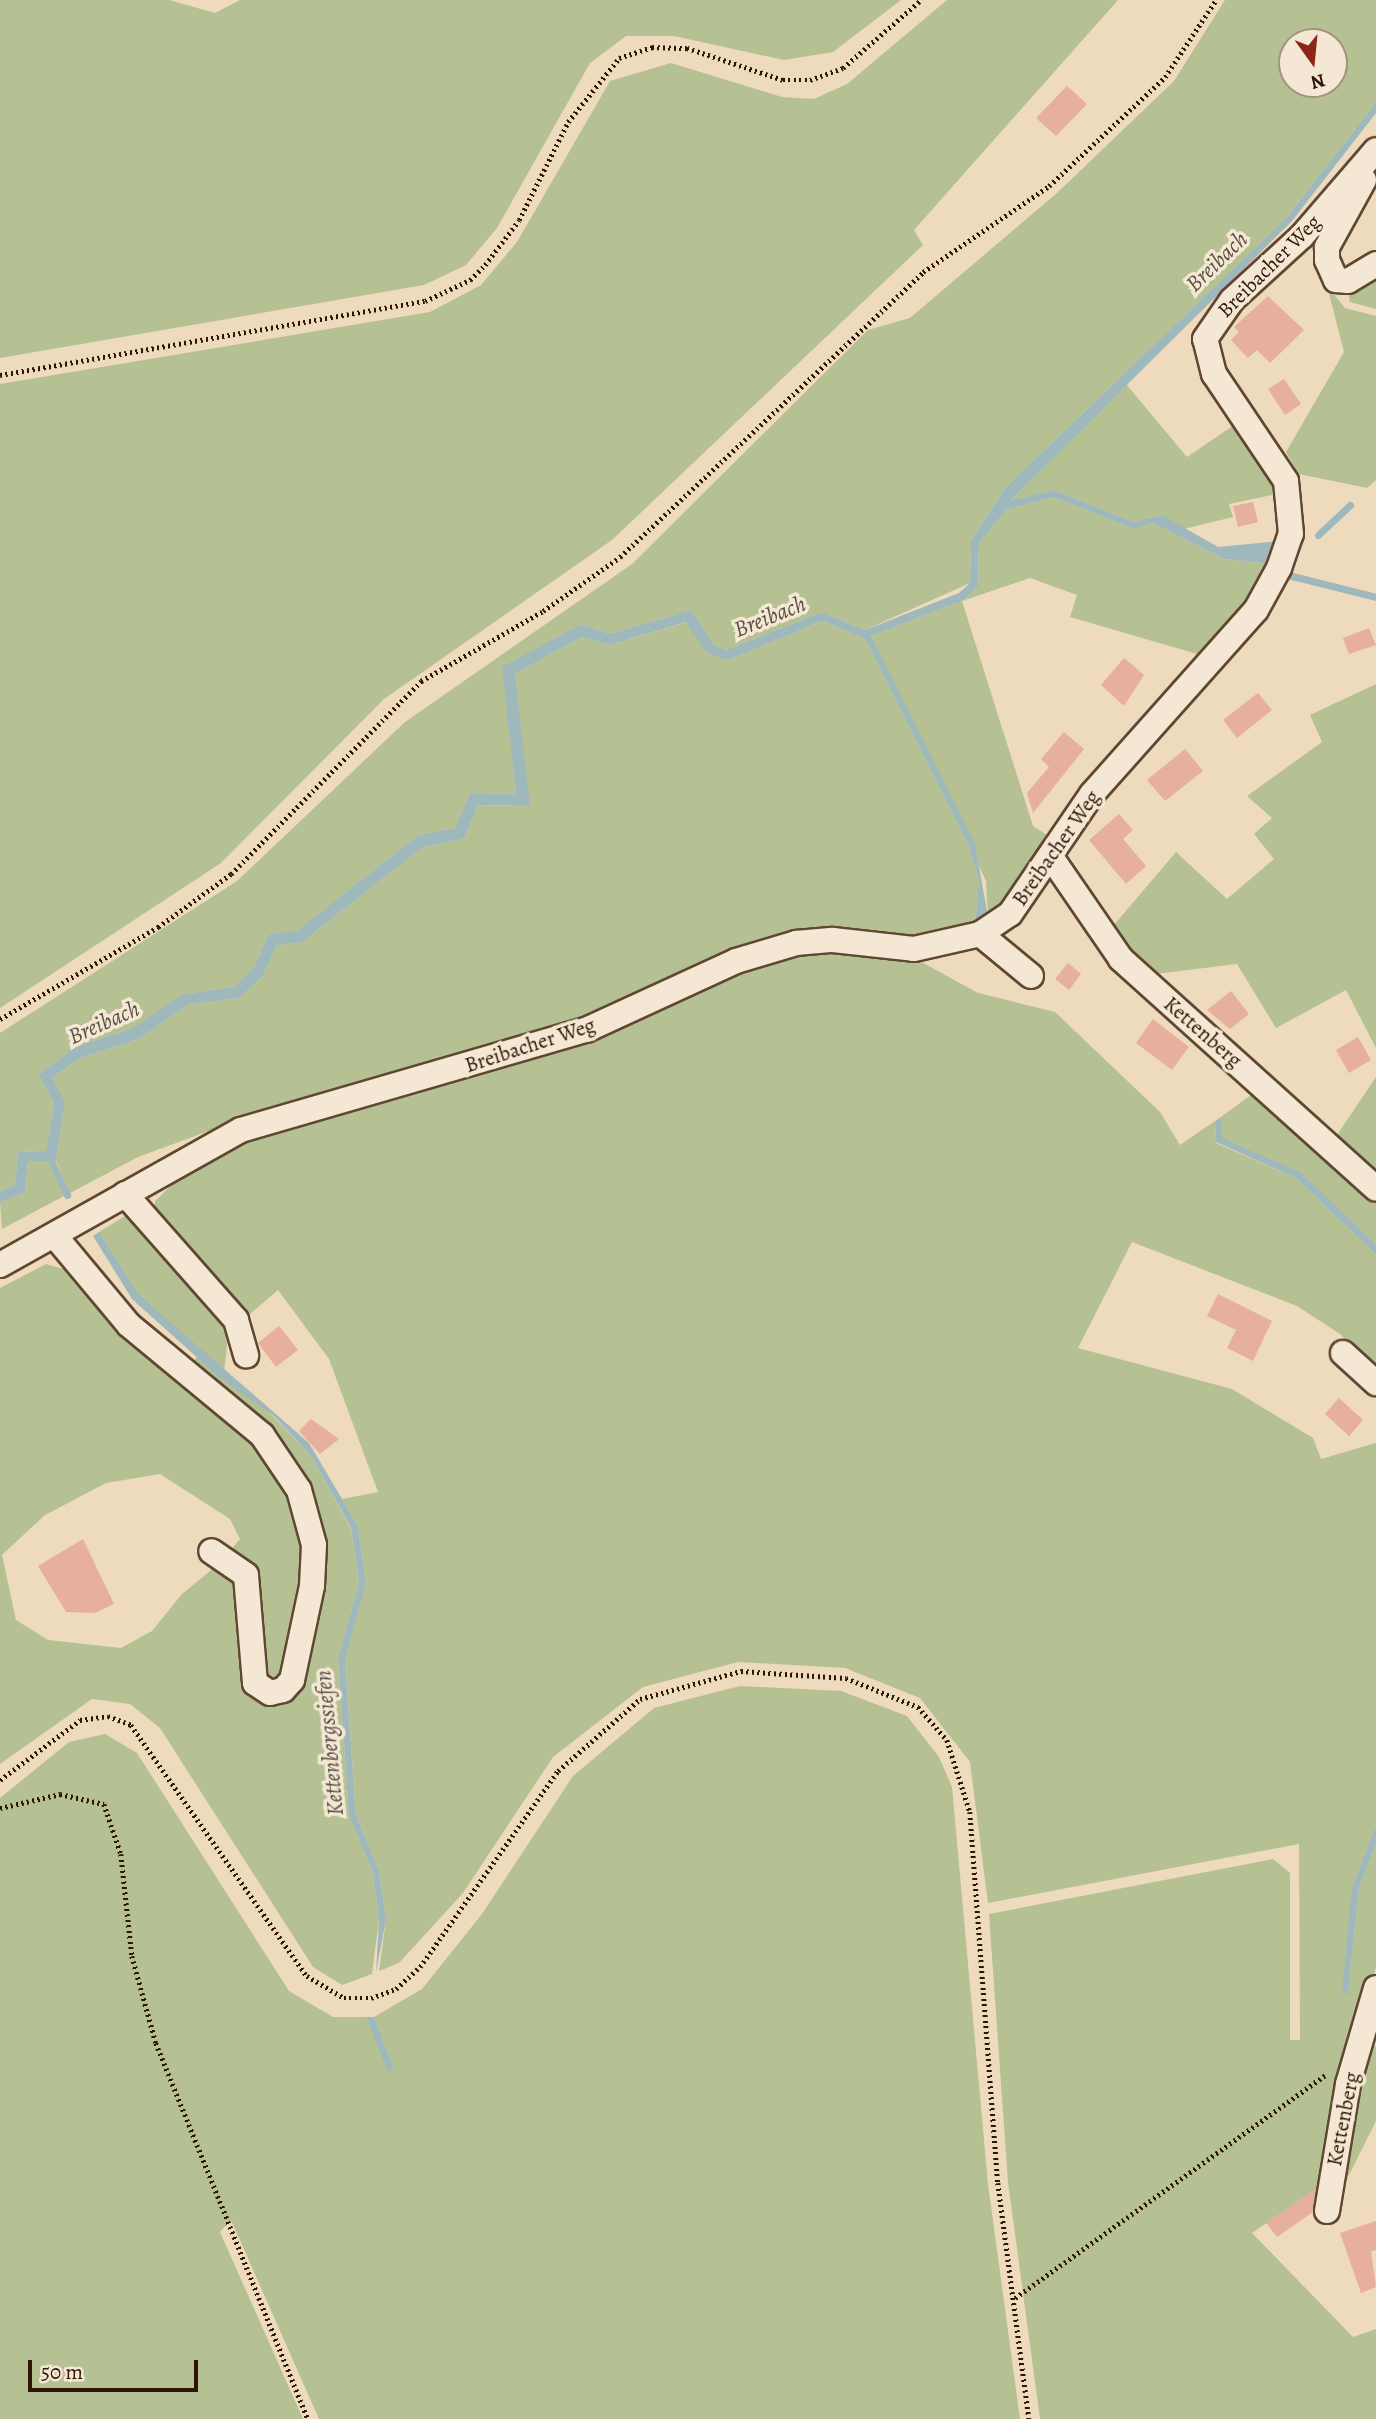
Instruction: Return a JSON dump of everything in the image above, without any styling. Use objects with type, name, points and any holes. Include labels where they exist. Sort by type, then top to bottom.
[{"type":"street","points":[[1376,151],[1327,247],[1327,260],[1336,280],[1348,281],[1376,264]]},
{"type":"street","name":"Breibacher Weg","points":[[0,1265],[241,1130],[586,1030],[748,957],[796,943],[832,940],[914,949],[980,934],[1010,914],[1126,753],[1256,610],[1279,568],[1290,534],[1288,488],[1214,374],[1205,339],[1232,300],[1302,236],[1376,151]]},
{"type":"street","name":"Kettenberg","points":[[1051,858],[1121,959],[1376,1189]]},
{"type":"street","points":[[980,934],[1031,976]]},
{"type":"street","points":[[125,1194],[236,1320],[246,1356]]},
{"type":"street","points":[[54,1235],[129,1325],[262,1435],[299,1490],[314,1545],[312,1586],[292,1680],[283,1690],[270,1693],[254,1683],[246,1575],[211,1551]]},
{"type":"street","points":[[1343,1353],[1376,1383]]},
{"type":"street","name":"Kettenberg","points":[[1327,2211],[1357,2053],[1376,1988]]},
{"type":"path","points":[[0,374],[425,301],[470,280],[485,265],[519,220],[568,122],[619,58],[636,50],[678,47],[783,80],[810,80],[843,68],[921,0]]},
{"type":"path","points":[[0,1019],[158,927],[231,874],[421,681],[543,611],[620,557],[862,324],[923,272],[995,228],[1058,177],[1165,77],[1216,0]]},
{"type":"path","points":[[0,1780],[80,1720],[108,1716],[131,1724],[307,1976],[344,1998],[371,1998],[397,1989],[421,1967],[558,1771],[640,1699],[741,1671],[846,1678],[887,1690],[918,1707],[947,1740],[968,1800],[998,2183],[1029,2419]]},
{"type":"path","points":[[0,1808],[60,1794],[104,1804],[121,1854],[132,1956],[156,2043],[231,2236],[308,2419]]},
{"type":"path","points":[[1015,2298],[1357,2053]]},
{"type":"green space","points":[[0,0],[169,0],[215,13],[240,0],[901,0],[833,52],[784,60],[674,36],[626,36],[590,63],[497,228],[466,265],[424,285],[0,358]]},
{"type":"green space","points":[[947,0],[1118,0],[914,230],[923,245],[612,540],[384,699],[221,863],[0,1008],[0,384],[430,312],[481,285],[517,242],[610,81],[671,63],[782,97],[814,99],[847,84]]},
{"type":"green space","points":[[1225,0],[1376,0],[1376,102],[1287,217],[1005,488],[971,540],[970,583],[865,630],[822,612],[726,650],[713,644],[691,610],[610,634],[581,624],[503,667],[516,794],[470,793],[455,828],[418,835],[296,932],[269,934],[253,969],[234,987],[183,994],[133,1028],[75,1047],[38,1075],[54,1103],[46,1151],[18,1152],[15,1185],[0,1191],[0,1033],[237,881],[405,722],[632,564],[868,330],[910,318],[1057,193],[1174,81]]},
{"type":"green space","points":[[1376,270],[1376,309],[1350,302],[1348,290]]},
{"type":"green space","points":[[1327,286],[1345,308],[1376,316],[1376,480],[1367,488],[1299,474],[1286,452],[1344,352]]},
{"type":"green space","points":[[1126,384],[1187,457],[1240,421],[1282,493],[1229,504],[1233,517],[1180,530],[1162,515],[1134,522],[1054,490],[1009,502]]},
{"type":"green space","points":[[1053,497],[1134,529],[1153,523],[1224,559],[1273,564],[1204,656],[1070,617],[1077,595],[1030,578],[962,601],[978,587],[979,543],[1006,510]]},
{"type":"green space","points":[[962,601],[1033,826],[1050,837],[1014,895],[988,917],[986,881],[871,636]]},
{"type":"green space","points":[[822,621],[865,639],[969,847],[979,881],[975,924],[914,940],[833,932],[580,1020],[225,1125],[138,1157],[70,1193],[56,1161],[65,1102],[51,1079],[81,1058],[139,1039],[188,1005],[239,998],[263,976],[277,945],[301,943],[423,847],[464,839],[478,805],[529,806],[515,674],[582,637],[610,645],[687,622],[706,652],[726,661]]},
{"type":"green space","points":[[1376,684],[1376,1048],[1346,990],[1276,1028],[1237,964],[1147,975],[1108,932],[1176,852],[1227,899],[1274,859],[1254,834],[1272,818],[1247,796],[1322,742],[1310,715]]},
{"type":"green space","points":[[830,948],[916,959],[978,993],[1055,1012],[1160,1112],[1180,1145],[1215,1121],[1216,1143],[1296,1178],[1376,1255],[1376,1372],[1340,1334],[1297,1306],[1132,1242],[1078,1348],[1232,1389],[1313,1438],[1321,1459],[1376,1443],[1376,1825],[1352,1887],[1348,1993],[1359,1888],[1376,1844],[1376,1967],[1321,2199],[1294,2204],[1252,2233],[1353,2337],[1376,2329],[1376,2419],[1040,2419],[1008,2182],[989,1914],[1273,1859],[1290,1873],[1290,2040],[1300,2040],[1299,1844],[988,1903],[970,1762],[920,1698],[845,1668],[738,1662],[643,1687],[553,1757],[463,1893],[399,1963],[379,1971],[386,1920],[379,1871],[356,1815],[345,1658],[366,1582],[358,1526],[342,1499],[378,1492],[329,1359],[278,1290],[244,1319],[154,1211],[155,1201],[192,1166],[232,1146],[737,968]]},
{"type":"green space","points":[[1376,1077],[1376,1180],[1333,1141]]},
{"type":"green space","points":[[1258,1090],[1376,1201],[1376,1244],[1300,1173],[1223,1138],[1221,1117]]},
{"type":"green space","points":[[48,1161],[64,1196],[2,1229],[0,1202],[25,1193],[28,1162]]},
{"type":"green space","points":[[125,1216],[221,1310],[228,1335],[224,1373],[137,1294],[99,1232]]},
{"type":"green space","points":[[46,1264],[67,1270],[127,1329],[246,1425],[287,1480],[301,1515],[305,1584],[284,1677],[268,1683],[260,1679],[251,1645],[256,1604],[249,1570],[228,1553],[240,1539],[230,1519],[160,1474],[106,1483],[45,1515],[2,1555],[16,1620],[48,1640],[121,1648],[152,1631],[182,1594],[221,1562],[242,1579],[248,1603],[241,1644],[252,1694],[262,1702],[284,1701],[300,1689],[319,1586],[315,1510],[295,1469],[256,1416],[190,1364],[197,1357],[273,1416],[311,1456],[351,1529],[359,1582],[338,1658],[349,1816],[373,1873],[379,1920],[372,1974],[342,1985],[313,1967],[160,1728],[130,1704],[92,1699],[0,1764],[0,1288]]},
{"type":"green space","points":[[740,1686],[841,1691],[907,1716],[939,1757],[952,1787],[988,2184],[1020,2419],[319,2419],[231,2220],[220,2232],[303,2419],[0,2419],[0,1798],[69,1742],[105,1734],[137,1753],[289,1991],[333,2017],[366,2017],[389,2071],[394,2068],[374,2017],[422,1989],[482,1914],[573,1776],[654,1708]]},
{"type":"green space","points":[[1376,2046],[1376,2121],[1336,2201],[1366,2048]]},
{"type":"water","points":[[1376,102],[1376,113],[1292,221],[1010,501],[1054,490],[1134,522],[1162,515],[1218,547],[1279,541],[1273,564],[1224,559],[1153,523],[1134,529],[1053,497],[1006,510],[979,543],[978,587],[962,601],[871,636],[975,844],[988,917],[975,924],[979,881],[969,847],[865,639],[822,621],[726,661],[706,652],[686,622],[610,645],[582,637],[515,674],[530,806],[478,805],[464,839],[423,847],[301,943],[277,945],[263,976],[239,998],[188,1005],[139,1039],[81,1058],[52,1078],[65,1102],[56,1161],[28,1162],[25,1193],[0,1202],[0,1191],[15,1185],[18,1152],[46,1151],[54,1103],[38,1075],[75,1047],[133,1028],[183,994],[234,987],[253,969],[269,934],[297,931],[418,835],[455,828],[470,793],[516,794],[502,667],[581,624],[610,634],[691,610],[713,644],[726,650],[822,612],[865,630],[959,593],[970,583],[971,540],[1005,488],[1287,217]]},
{"type":"water","points":[[1221,1117],[1223,1138],[1300,1172],[1376,1244],[1376,1255],[1296,1178],[1216,1142],[1215,1121]]},
{"type":"water","points":[[99,1232],[138,1294],[309,1443],[358,1526],[366,1583],[345,1659],[356,1815],[379,1871],[386,1920],[376,1972],[379,1920],[373,1873],[349,1816],[338,1658],[359,1582],[351,1528],[311,1456],[274,1416],[220,1378],[132,1299],[93,1236]]},
{"type":"water","points":[[1376,1825],[1376,1844],[1359,1888],[1348,1994],[1342,1992],[1352,1887]]},
{"type":"water","points":[[366,2017],[374,2017],[394,2068],[388,2072]]},
{"type":"building","points":[[1067,86],[1087,104],[1056,136],[1036,118]]},
{"type":"building","points":[[1268,296],[1304,330],[1270,363],[1257,350],[1248,358],[1231,340],[1239,332],[1234,327]]},
{"type":"building","points":[[1284,379],[1301,404],[1285,415],[1268,389]]},
{"type":"building","points":[[1253,502],[1258,522],[1238,527],[1233,506]]},
{"type":"building","points":[[1369,628],[1376,645],[1349,654],[1343,638]]},
{"type":"building","points":[[1124,658],[1144,675],[1124,706],[1101,685]]},
{"type":"building","points":[[1258,693],[1272,710],[1237,738],[1223,720]]},
{"type":"building","points":[[1064,732],[1084,749],[1033,813],[1027,793],[1049,767],[1041,759]]},
{"type":"building","points":[[1185,749],[1203,771],[1165,801],[1147,780]]},
{"type":"building","points":[[1119,814],[1133,830],[1123,839],[1146,866],[1126,884],[1089,840]]},
{"type":"building","points":[[1068,963],[1081,974],[1069,990],[1055,979]]},
{"type":"building","points":[[1231,991],[1249,1014],[1230,1029],[1207,1010]]},
{"type":"building","points":[[1153,1019],[1189,1047],[1172,1070],[1136,1043]]},
{"type":"building","points":[[1358,1037],[1371,1060],[1349,1073],[1336,1050]]},
{"type":"building","points":[[1218,1294],[1272,1321],[1253,1361],[1227,1348],[1236,1330],[1207,1316]]},
{"type":"building","points":[[279,1326],[298,1350],[276,1367],[258,1343]]},
{"type":"building","points":[[1339,1398],[1363,1420],[1349,1436],[1325,1414]]},
{"type":"building","points":[[311,1419],[339,1439],[320,1454],[299,1431]]},
{"type":"building","points":[[83,1539],[114,1604],[95,1613],[66,1612],[38,1566]]},
{"type":"building","points":[[1315,2189],[1313,2212],[1277,2237],[1266,2223]]},
{"type":"building","points":[[1376,2221],[1376,2250],[1371,2251],[1376,2287],[1361,2293],[1340,2233]]},
{"type":"waterway","points":[[1318,535],[1350,505]]},
{"type":"waterway","points":[[1288,575],[1376,597]]},
{"type":"waterway","name":"Kettenbergssiefen","points":[[49,1156],[67,1195]]},
{"type":"water label","name":"Breibach","points":[[1217,262]]},
{"type":"water label","name":"Breibach","points":[[770,617]]},
{"type":"water label","name":"Breibach","points":[[104,1023]]}]
